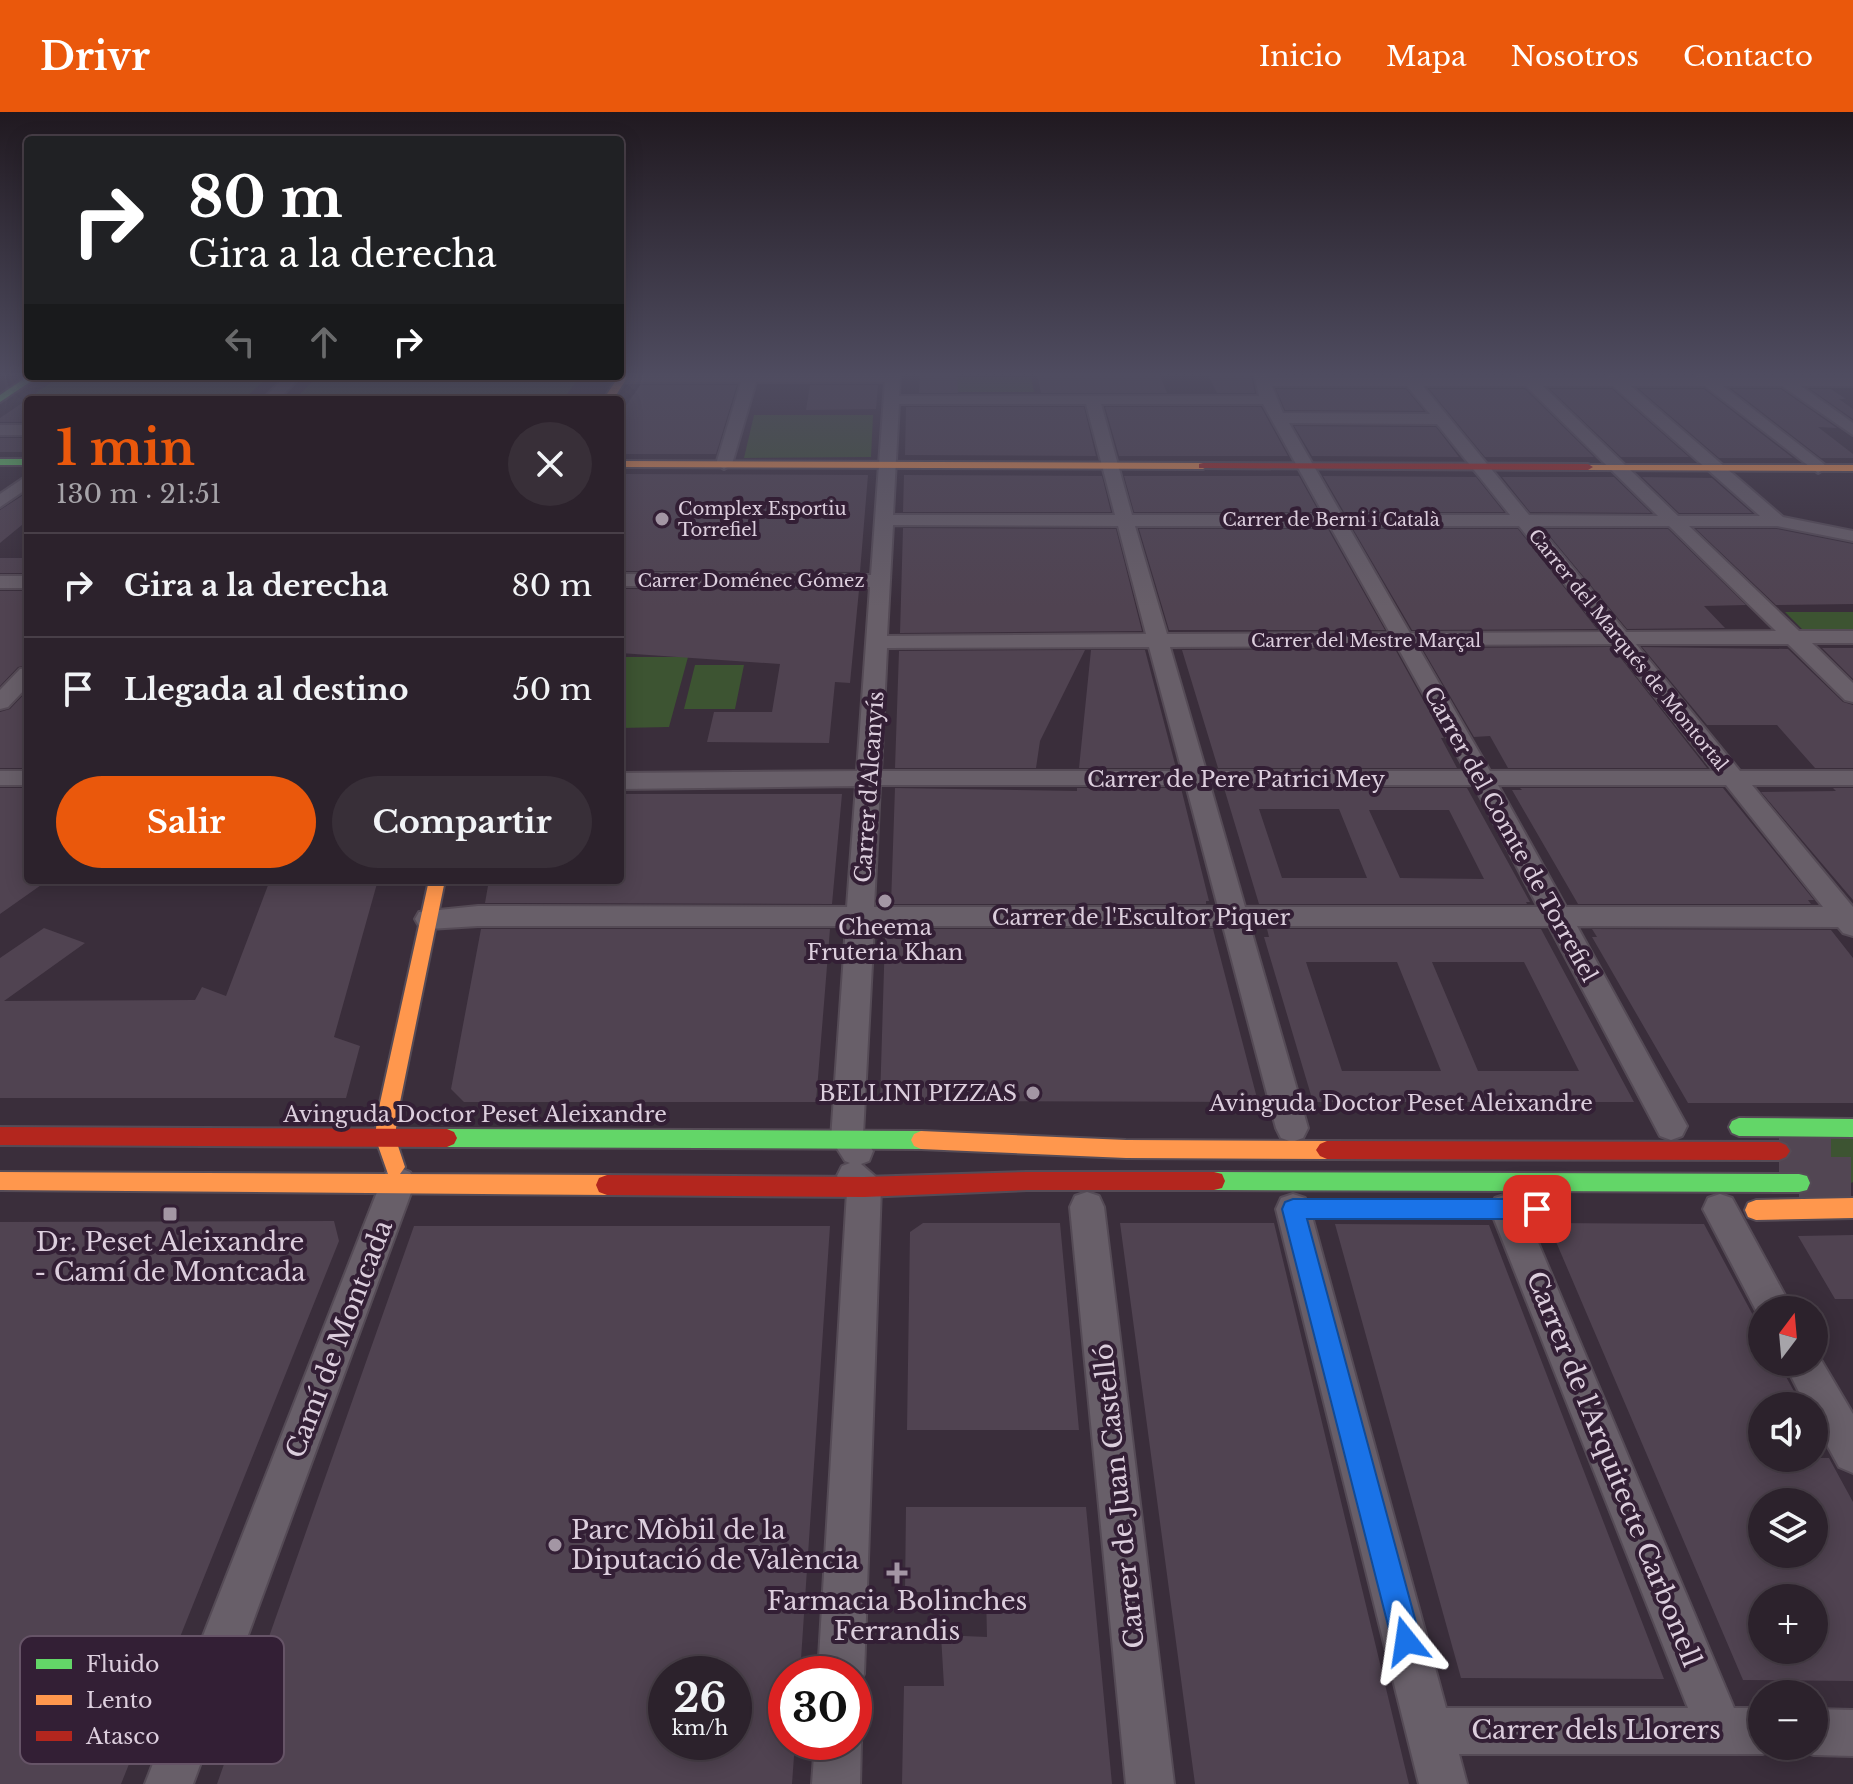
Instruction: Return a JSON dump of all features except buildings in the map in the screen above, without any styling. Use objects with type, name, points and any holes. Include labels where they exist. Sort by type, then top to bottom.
[{"type":"main road","points":[[0,462],[24,462]]},
{"type":"main road","points":[[624,464],[1853,468]]},
{"type":"main road","points":[[398,1182],[385,1137],[436,884]]},
{"type":"main road","points":[[1717,1127],[1853,1128]]},
{"type":"main road","name":"Avinguda Doctor Peset Aleixandre","points":[[949,1140],[1108,1130]]},
{"type":"main road","name":"Avinguda Doctor Peset Aleixandre","points":[[0,1136],[832,1139],[949,1140],[1126,1149],[1779,1151]]},
{"type":"main road","points":[[0,1181],[876,1187],[1027,1181],[1799,1183]]},
{"type":"main road","points":[[926,1187],[1001,1201]]},
{"type":"main road","points":[[1712,1209],[1830,1211],[1853,1208]]},
{"type":"street","points":[[724,464],[728,451]]},
{"type":"street","name":"Carrer d'Alcanyís","points":[[832,1139],[861,917],[886,520],[887,451]]},
{"type":"street","points":[[1106,451],[1293,1128]]},
{"type":"street","name":"Carrer del Comte de Torrefiel","points":[[1298,451],[1482,778],[1671,1126]]},
{"type":"street","name":"Carrer del Marqués de Montortal","points":[[1468,451],[1623,640],[1731,778],[1850,920]]},
{"type":"street","points":[[1599,451],[1853,695]]},
{"type":"street","points":[[1696,451],[1777,521]]},
{"type":"street","points":[[1796,451],[1818,468]]},
{"type":"street","points":[[0,502],[24,483]]},
{"type":"street","name":"Carrer de Berni i Català","points":[[886,520],[1777,521],[1853,536]]},
{"type":"street","name":"Carrer Doménec Gómez","points":[[624,580],[882,581]]},
{"type":"street","points":[[0,582],[24,582]]},
{"type":"street","name":"Carrer del Mestre Marçal","points":[[878,642],[1853,637]]},
{"type":"street","points":[[0,702],[24,678]]},
{"type":"street","points":[[0,778],[24,778]]},
{"type":"street","name":"Carrer de Pere Patrici Mey","points":[[624,781],[824,781],[869,778],[1853,778]]},
{"type":"street","name":"Carrer de l'Escultor Piquer","points":[[429,919],[478,916],[1850,920]]},
{"type":"street","points":[[832,1139],[876,1187],[842,1656]]},
{"type":"street","name":"Camí de Montcada","points":[[225,1636],[398,1182]]},
{"type":"street","name":"Carrer de Juan Castelló","points":[[1087,1207],[1150,1784]]},
{"type":"street","points":[[1293,1209],[1443,1784]]},
{"type":"street","name":"Carrer de l'Arquitecte Carbonell","points":[[1507,1209],[1741,1730]]},
{"type":"street","points":[[1712,1209],[1766,1296]]},
{"type":"street","points":[[1811,1376],[1853,1453]]},
{"type":"street","name":"Carrer dels Llorers","points":[[1430,1731],[1741,1730]]},
{"type":"street","points":[[1828,1732],[1853,1733]]},
{"type":"street","points":[[836,1784],[837,1760]]},
{"type":"street","name":"Camí de Montcada","points":[[169,1784],[177,1764]]},
{"type":"green space","points":[[746,451],[871,451],[871,457],[744,458]]},
{"type":"green space","points":[[1785,612],[1853,612],[1853,630],[1803,630]]},
{"type":"green space","points":[[626,657],[688,657],[669,727],[624,728]]},
{"type":"green space","points":[[695,665],[744,665],[735,709],[684,709]]},
{"type":"green space","points":[[1853,1134],[1853,1182],[1830,1193],[1792,1135]]},
{"type":"tunnel","points":[[1779,1151],[1853,1151]]},
{"type":"tunnel","points":[[1799,1183],[1853,1183]]},
{"type":"traffic: fast","points":[[0,462],[24,462]]},
{"type":"traffic: fast","points":[[1739,1127],[1853,1128]]},
{"type":"traffic: fast","points":[[447,1138],[921,1140]]},
{"type":"traffic: fast","points":[[1214,1181],[1799,1183]]},
{"type":"traffic: slow","points":[[624,464],[1203,466]]},
{"type":"traffic: slow","points":[[1588,467],[1853,468]]},
{"type":"traffic: slow","points":[[394,1167],[385,1137],[388,1112],[436,884]]},
{"type":"traffic: slow","points":[[921,1140],[1126,1149],[1327,1150]]},
{"type":"traffic: slow","points":[[0,1181],[607,1185]]},
{"type":"traffic: slow","points":[[1756,1210],[1853,1208]]},
{"type":"traffic: jam","points":[[1203,466],[1588,467]]},
{"type":"traffic: jam","points":[[0,1136],[447,1138]]},
{"type":"traffic: jam","points":[[1327,1150],[1779,1151]]},
{"type":"traffic: jam","points":[[607,1185],[864,1187],[1027,1181],[1214,1181]]},
{"type":"place","name":"Complex Esportiu Torrefiel","points":[[662,519]]},
{"type":"place","name":"Cheema Fruteria Khan","points":[[885,901]]},
{"type":"place","name":"BELLINI PIZZAS","points":[[1033,1093]]},
{"type":"place","name":"Dr. Peset Aleixandre - Camí de Montcada","points":[[170,1214]]},
{"type":"place","name":"Parc Mòbil de la Diputació de València","points":[[555,1545]]},
{"type":"place","name":"Farmacia Bolinches Ferrandis","points":[[897,1573]]},
{"type":"route","points":[[1406,1641],[1293,1209],[1537,1209]]}]
